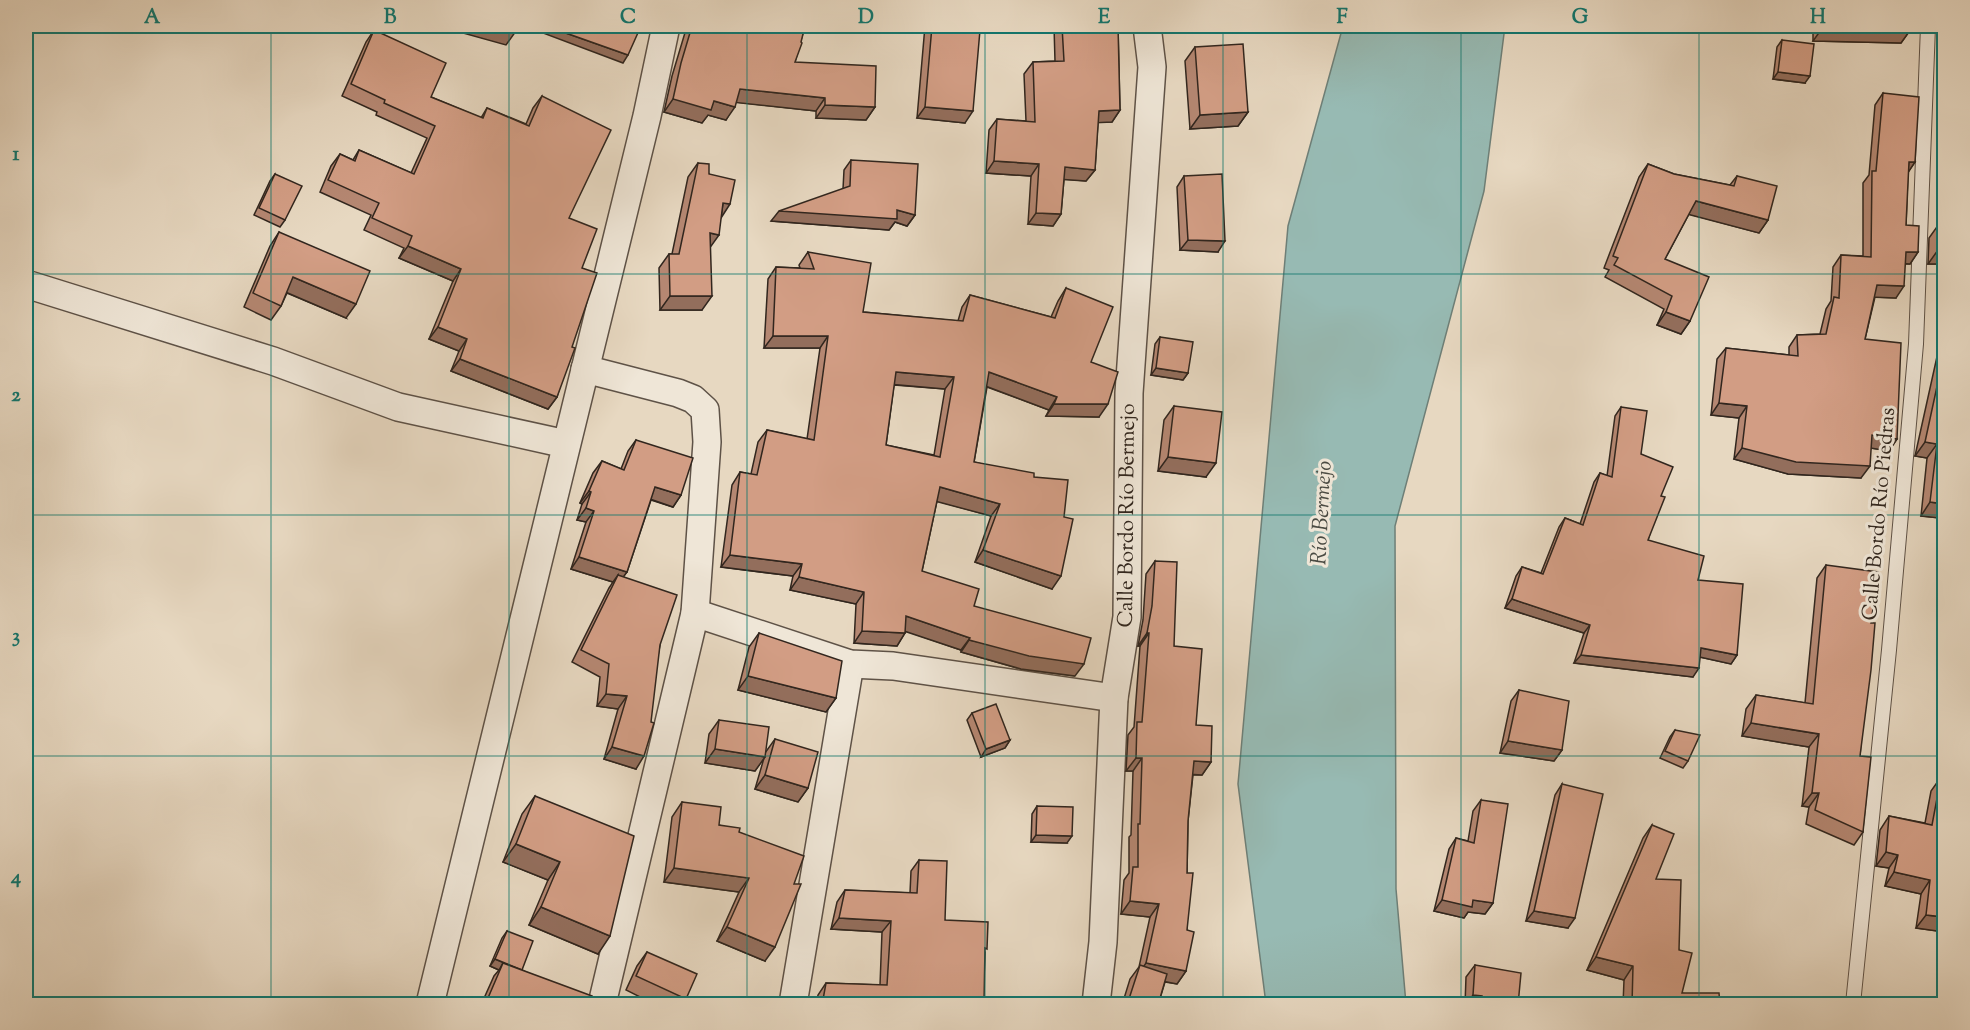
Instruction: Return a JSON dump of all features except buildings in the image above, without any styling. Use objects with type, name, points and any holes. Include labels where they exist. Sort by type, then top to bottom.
[{"type":"street","points":[[430,1005],[644,128],[666,26]]},
{"type":"street","name":"Calle Bordo Río Bermejo","points":[[1096,1005],[1103,942],[1114,698],[1127,617],[1129,393],[1152,67],[1147,26]]},
{"type":"street","points":[[26,284],[273,361],[398,406],[567,444]]},
{"type":"street","points":[[585,369],[693,399],[705,410],[707,442],[695,613],[602,1005]]},
{"type":"street","points":[[695,613],[850,664],[893,666],[1114,698]]},
{"type":"street","points":[[793,1005],[850,664]]},
{"type":"lane","name":"Calle Bordo Río Piedras","points":[[1853,1005],[1889,650],[1916,344],[1928,26]]},
{"type":"water","name":"Río Bermejo","points":[[1343,26],[1505,26],[1484,191],[1395,526],[1396,889],[1406,1004],[1266,1004],[1238,784],[1288,226]]}]
